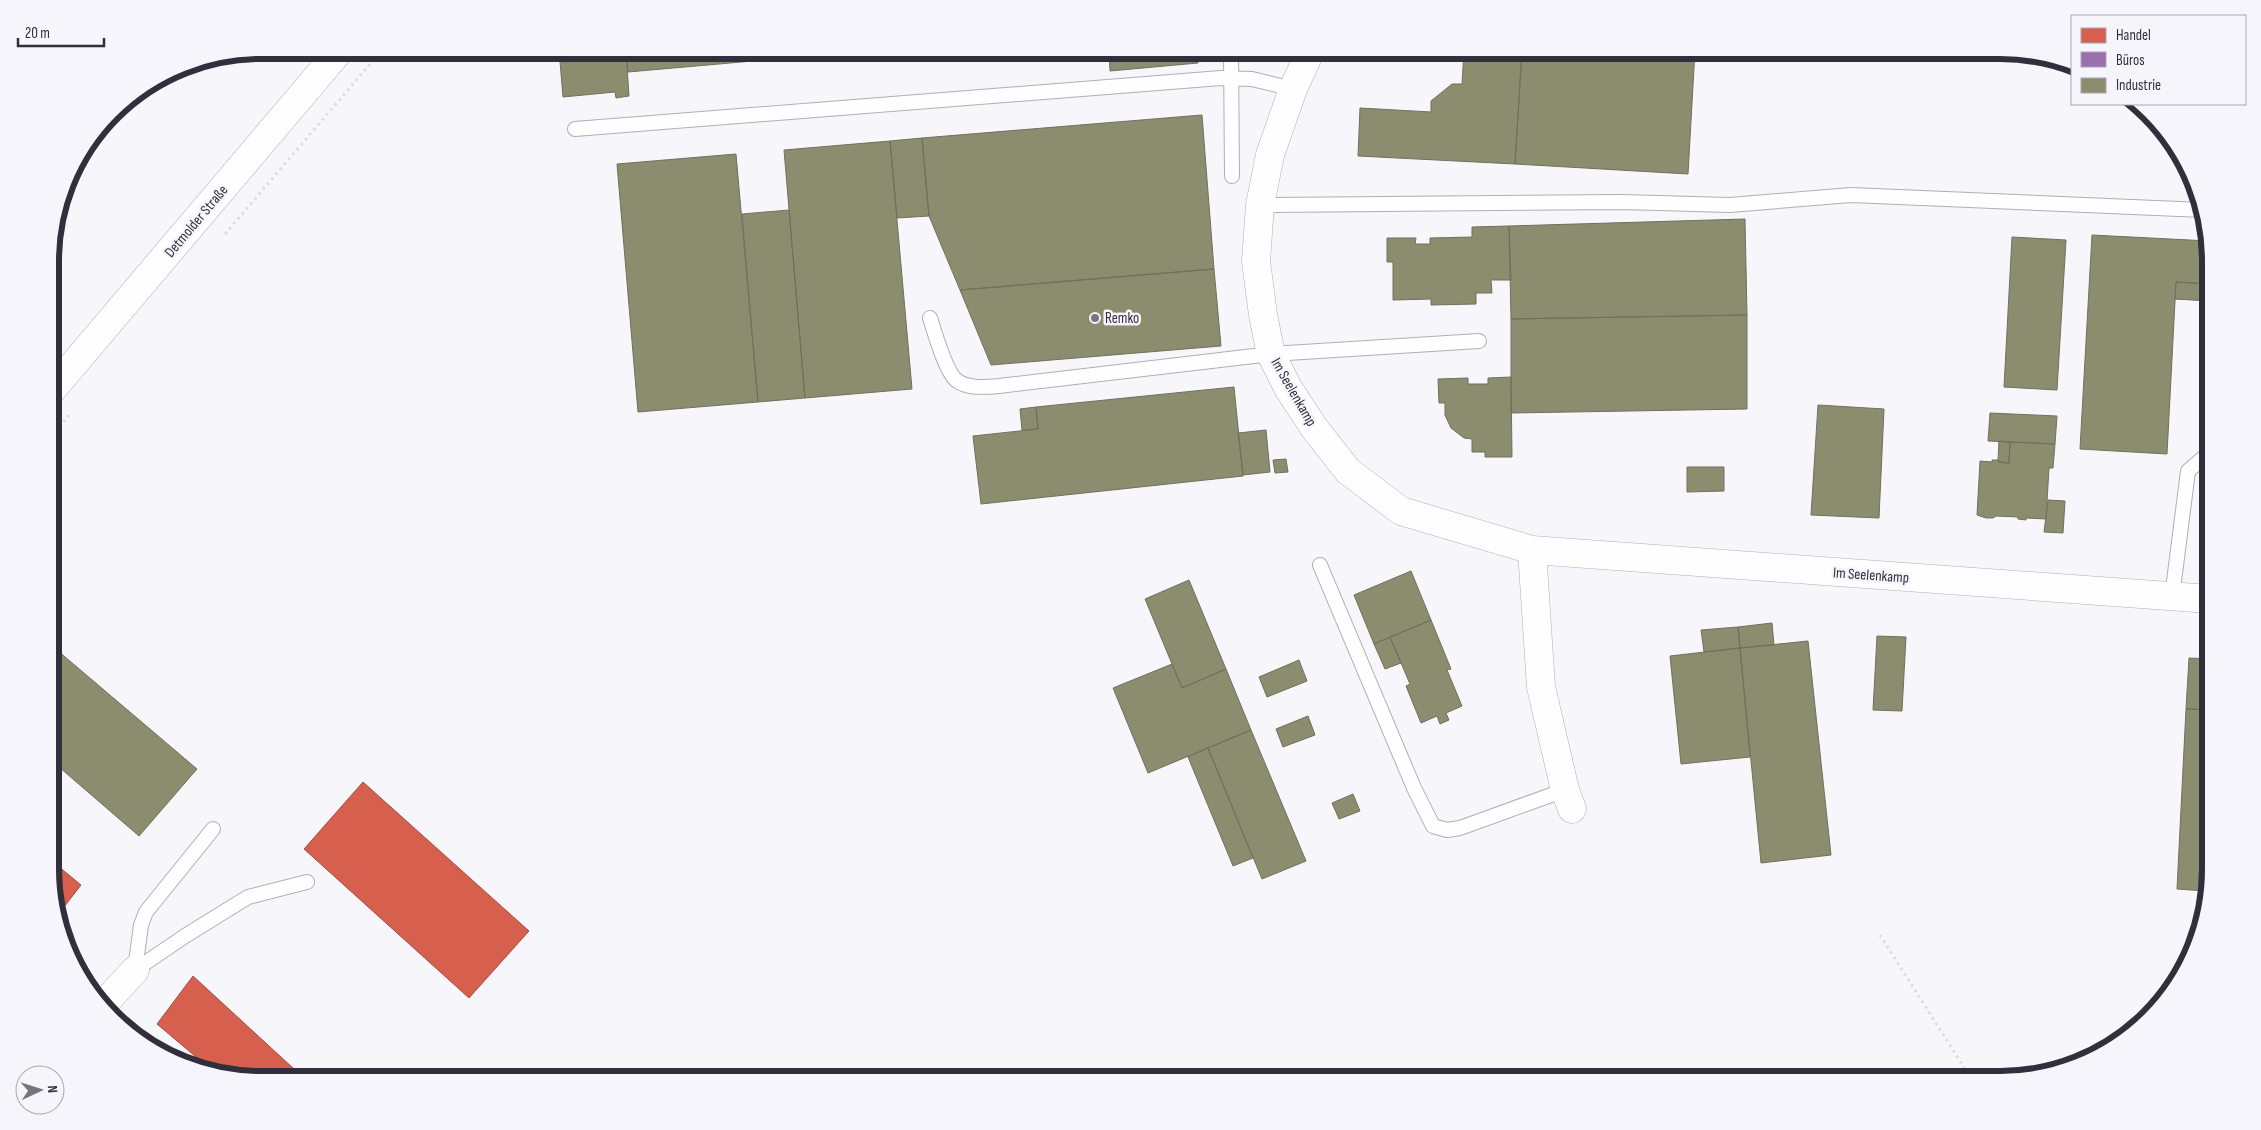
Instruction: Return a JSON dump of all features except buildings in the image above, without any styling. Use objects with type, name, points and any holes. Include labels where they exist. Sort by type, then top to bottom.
[{"type":"street","name":"Detmolder Straße","points":[[59,382],[332,59]]},
{"type":"street","name":"Im Seelenkamp","points":[[1307,59],[1293,89],[1270,155],[1260,205],[1256,261],[1271,354],[1288,388],[1309,421],[1348,471],[1400,511],[1532,550],[2202,599]]},
{"type":"street","points":[[1532,550],[1541,687],[1569,799]]},
{"type":"street","points":[[108,1001],[135,970]]},
{"type":"lane","points":[[1232,59],[1232,176]]},
{"type":"lane","points":[[575,129],[1231,78],[1252,79],[1293,89]]},
{"type":"lane","points":[[1260,205],[1622,202],[1730,205],[1851,195],[2195,210]]},
{"type":"lane","points":[[930,318],[942,356],[956,380],[974,387],[999,386],[1271,354],[1479,341]]},
{"type":"lane","points":[[2172,597],[2188,471],[2202,459]]},
{"type":"lane","points":[[1320,565],[1414,788],[1433,826],[1447,830],[1460,828],[1569,799]]},
{"type":"lane","points":[[135,970],[141,925],[146,912],[213,829]]},
{"type":"lane","points":[[135,970],[248,897],[307,882]]},
{"type":"path","points":[[1880,935],[1966,1071]]},
{"type":"place","name":"Remko","points":[[1095,318]]}]
